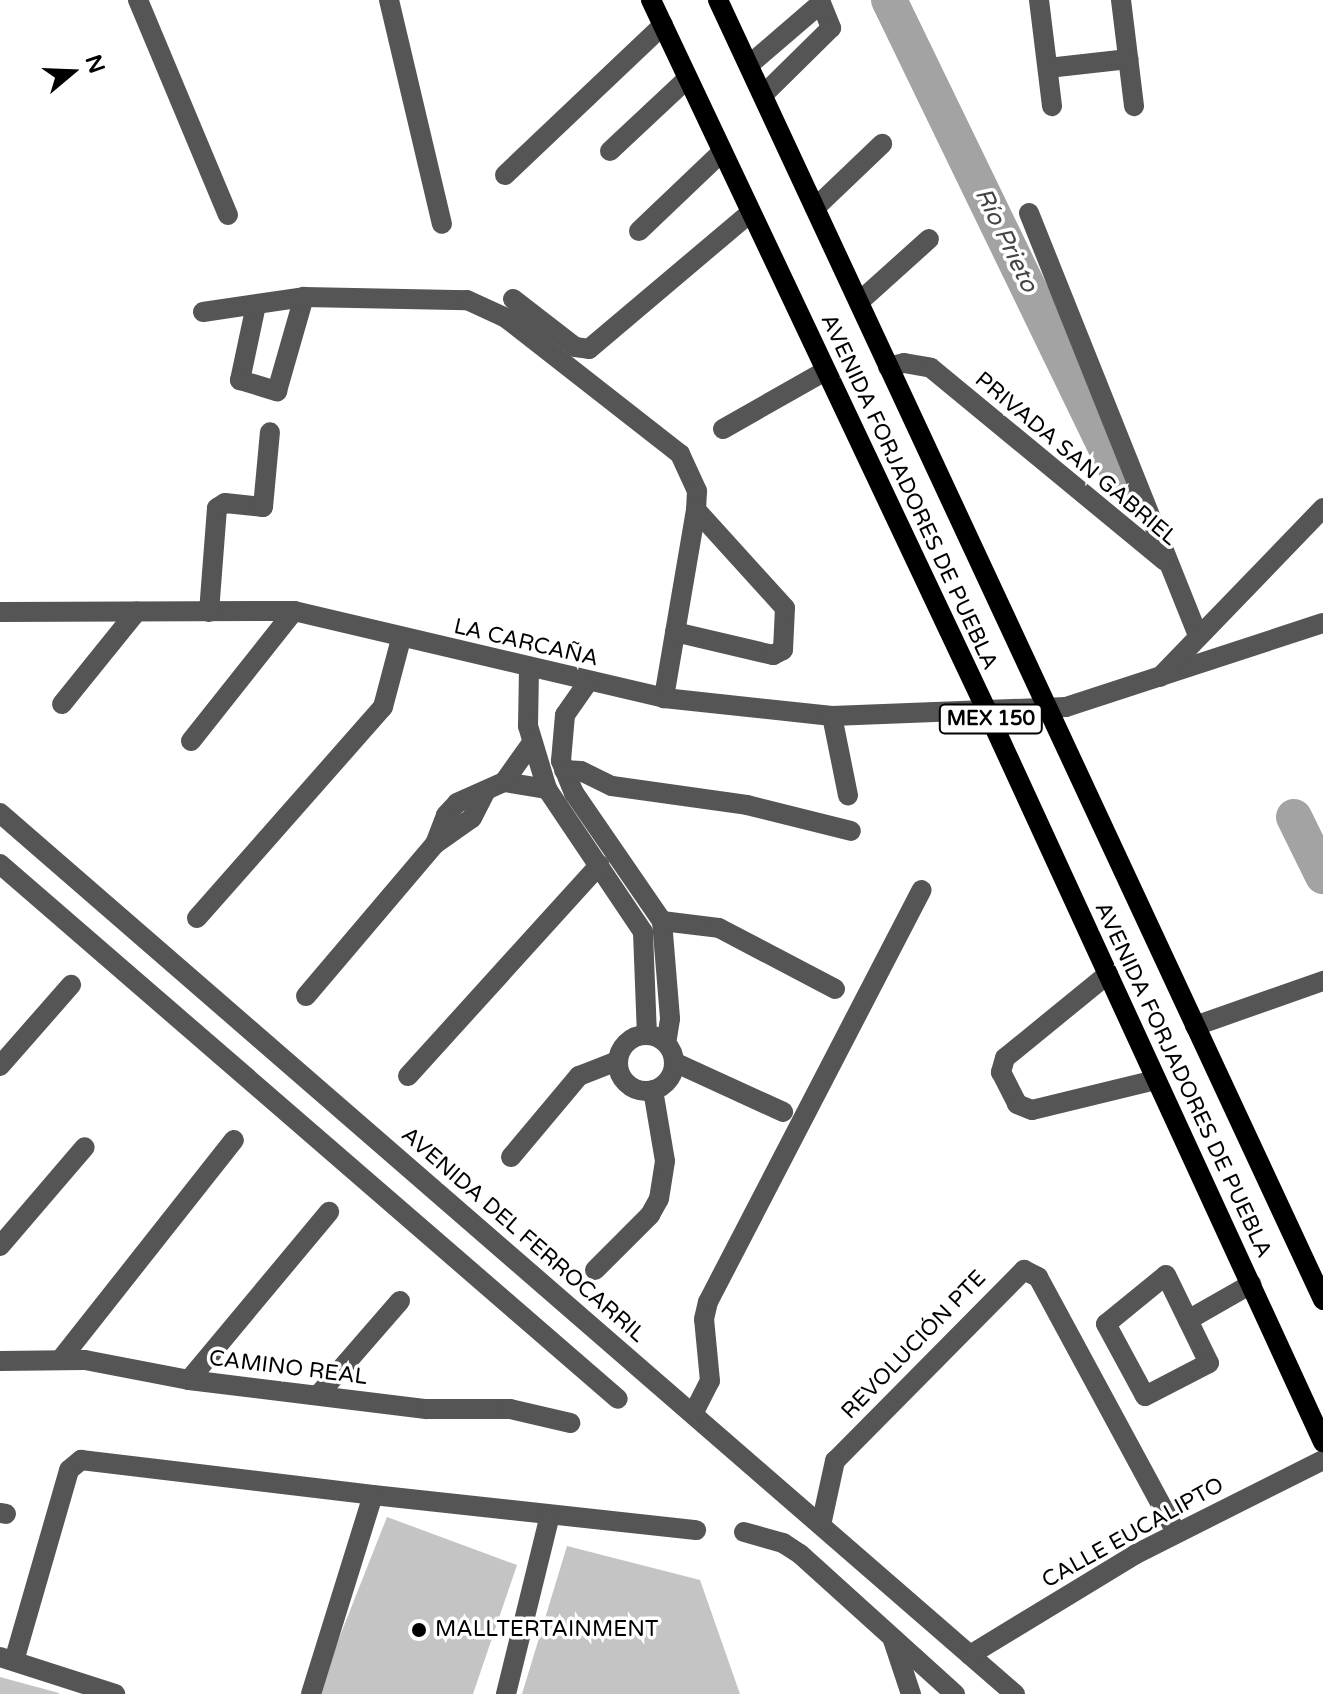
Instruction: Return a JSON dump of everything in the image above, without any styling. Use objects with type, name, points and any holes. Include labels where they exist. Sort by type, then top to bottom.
[{"type":"main road","name":"AVENIDA FORJADORES DE PUEBLA","points":[[651,0],[986,709],[1323,1442]]},
{"type":"main road","name":"AVENIDA FORJADORES DE PUEBLA","points":[[718,0],[1323,1300]]},
{"type":"street","points":[[138,0],[228,215]]},
{"type":"street","points":[[389,0],[442,224]]},
{"type":"street","points":[[1039,0],[1052,106]]},
{"type":"street","points":[[1121,0],[1134,106]]},
{"type":"street","points":[[749,65],[821,3],[831,28],[763,95]]},
{"type":"street","points":[[505,175],[663,25]]},
{"type":"street","points":[[1048,68],[1128,59]]},
{"type":"street","points":[[610,151],[687,79]]},
{"type":"street","points":[[815,208],[882,144]]},
{"type":"street","points":[[639,231],[721,153]]},
{"type":"street","points":[[513,299],[575,347],[589,349],[750,213]]},
{"type":"street","points":[[1029,213],[1165,561]]},
{"type":"street","points":[[859,302],[929,239]]},
{"type":"street","points":[[256,305],[240,380],[277,391],[304,297]]},
{"type":"street","points":[[203,312],[304,297],[467,300],[486,307],[680,454],[697,491],[696,510],[664,698]]},
{"type":"street","name":"PRIVADA SAN GABRIEL","points":[[888,367],[904,363],[931,368],[1165,561],[1197,634]]},
{"type":"street","points":[[723,429],[825,371]]},
{"type":"street","points":[[209,612],[217,508],[225,503],[263,507],[270,432]]},
{"type":"street","points":[[1160,677],[1197,634],[1323,508]]},
{"type":"street","points":[[675,632],[773,655],[783,650],[785,608],[696,510]]},
{"type":"street","points":[[62,704],[137,611]]},
{"type":"street","name":"LA CARCAÑA","points":[[5,616],[137,611],[294,611],[401,639],[664,698],[832,716],[1045,707],[1097,700],[1323,623]]},
{"type":"street","points":[[191,741],[294,611]]},
{"type":"street","points":[[197,918],[383,707],[401,639]]},
{"type":"street","points":[[529,669],[531,744],[547,789],[643,932],[669,1080],[653,1090],[627,1085],[617,1061]]},
{"type":"street","points":[[588,682],[565,715],[559,741],[564,770],[586,811],[662,921],[670,1019],[662,1046]]},
{"type":"street","points":[[832,716],[848,795]]},
{"type":"street","points":[[306,996],[435,844],[461,829],[531,744]]},
{"type":"street","points":[[564,770],[581,771],[612,786],[747,805],[851,831]]},
{"type":"street","points":[[495,786],[547,789]]},
{"type":"street","points":[[586,811],[612,786]]},
{"type":"street","name":"AVENIDA DEL FERROCARRIL","points":[[0,813],[1015,1694]]},
{"type":"street","points":[[0,864],[618,1399]]},
{"type":"street","points":[[408,1076],[599,865]]},
{"type":"street","points":[[693,1414],[710,1381],[704,1319],[708,1302],[922,890]]},
{"type":"street","points":[[662,921],[719,928],[835,989]]},
{"type":"street","points":[[1108,974],[1005,1058],[1001,1072],[1017,1104],[1032,1110],[1155,1080]]},
{"type":"street","points":[[1195,1026],[1323,981]]},
{"type":"street","points":[[0,1066],[71,985]]},
{"type":"street","points":[[511,1157],[568,1086],[617,1061],[630,1039],[662,1046],[783,1112]]},
{"type":"street","points":[[595,1270],[650,1215],[664,1182],[653,1090]]},
{"type":"street","points":[[61,1359],[234,1140]]},
{"type":"street","points":[[0,1246],[85,1147]]},
{"type":"street","points":[[189,1380],[329,1212]]},
{"type":"street","name":"REVOLUCIÓN PTE","points":[[821,1525],[835,1461],[1017,1273],[1031,1271],[1176,1532]]},
{"type":"street","points":[[1166,1275],[1188,1320],[1209,1363],[1145,1396],[1106,1324],[1166,1275]]},
{"type":"street","points":[[1188,1320],[1251,1284]]},
{"type":"street","points":[[320,1393],[400,1301]]},
{"type":"street","name":"CAMINO REAL","points":[[0,1361],[61,1359],[189,1380],[320,1393],[426,1409],[510,1409],[570,1423]]},
{"type":"street","points":[[115,1694],[7,1659],[69,1470],[81,1460],[696,1530]]},
{"type":"street","name":"CALLE EUCALIPTO","points":[[970,1655],[1176,1532],[1323,1460]]},
{"type":"street","points":[[311,1694],[373,1495]]},
{"type":"street","points":[[506,1694],[550,1515]]},
{"type":"street","points":[[744,1532],[783,1543],[800,1554],[955,1694]]},
{"type":"street","points":[[893,1640],[911,1694]]},
{"type":"building","name":"MALLTERTAINMENT","points":[[387,1517],[517,1565],[473,1694],[317,1694]]},
{"type":"building","points":[[567,1546],[700,1580],[740,1694],[522,1694]]},
{"type":"building","points":[[0,1677],[59,1693],[59,1694],[0,1694]]},
{"type":"waterway","name":"Río Prieto","points":[[889,0],[1122,481]]},
{"type":"waterway","name":"Río Prieto","points":[[1294,817],[1323,876]]},
{"type":"place","name":"MALLTERTAINMENT","points":[[419,1630]]}]
